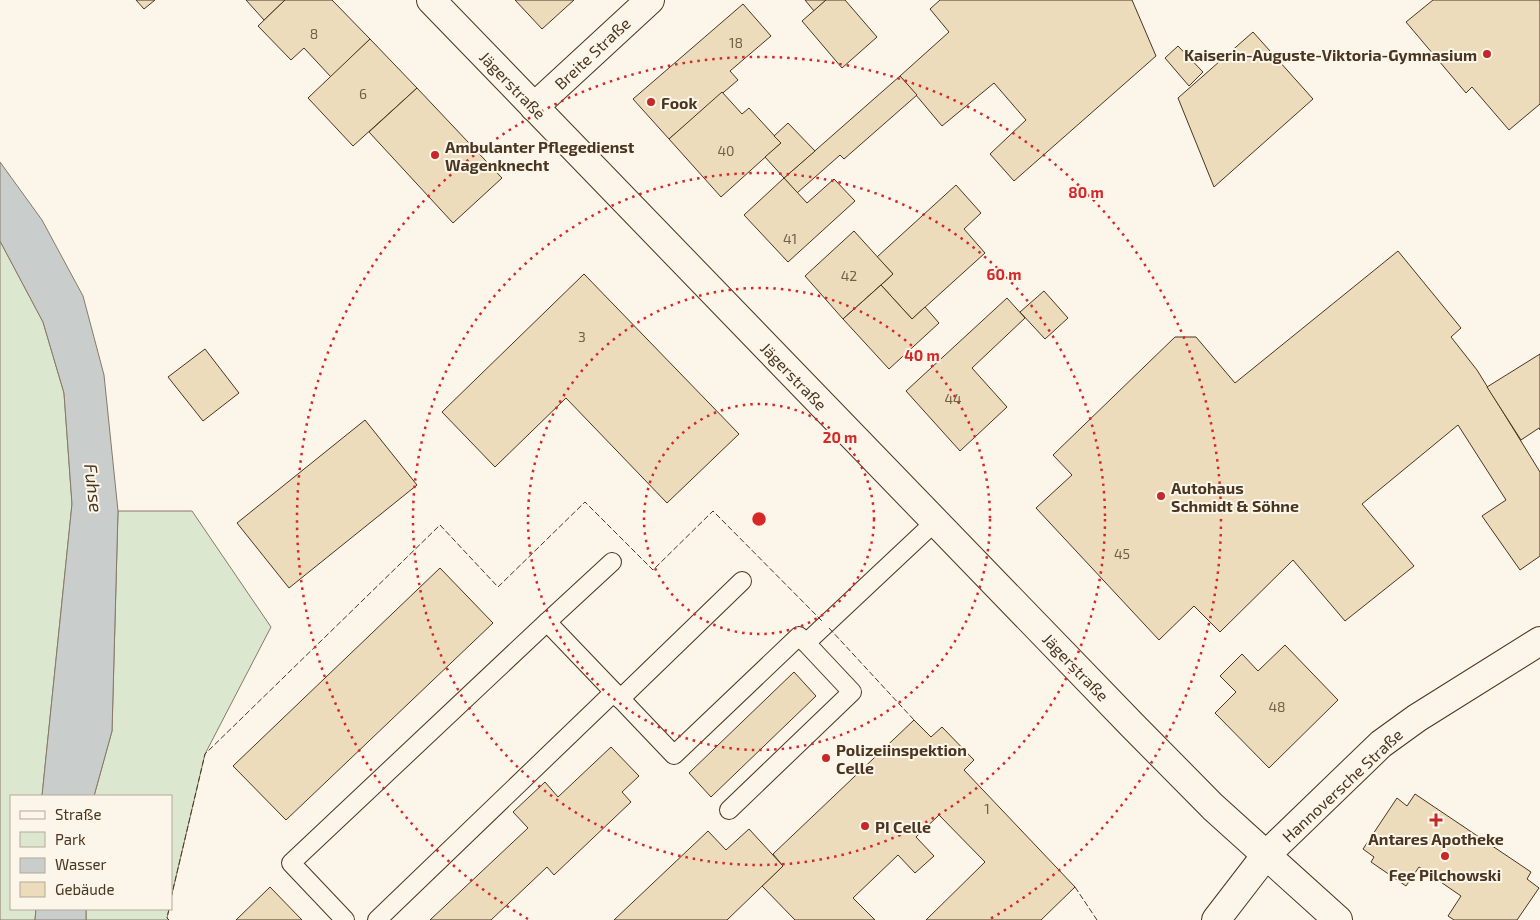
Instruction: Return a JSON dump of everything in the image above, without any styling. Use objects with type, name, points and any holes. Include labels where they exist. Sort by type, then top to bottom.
[{"type":"street","name":"Jägerstraße","points":[[431,0],[1140,733],[1213,807],[1338,920]]},
{"type":"street","name":"Breite Straße","points":[[534,107],[650,0]]},
{"type":"street","name":"Hannoversche Straße","points":[[1216,920],[1266,855],[1381,744],[1416,718],[1540,641]]},
{"type":"lane","points":[[806,643],[936,521]]},
{"type":"lane","points":[[345,920],[291,863],[612,562]]},
{"type":"lane","points":[[377,920],[742,581]]},
{"type":"lane","points":[[547,622],[674,755],[799,636],[806,643],[852,692],[729,810]]},
{"type":"green space","points":[[0,241],[43,322],[64,393],[72,504],[42,795],[10,795],[10,910],[36,910],[35,920],[0,920]]},
{"type":"green space","points":[[118,511],[192,511],[271,627],[205,754],[172,894],[172,795],[94,795],[112,731]]},
{"type":"green space","points":[[86,910],[169,910],[167,918],[169,920],[86,920]]},
{"type":"water","name":"Fuhse","points":[[0,162],[42,220],[83,296],[104,375],[118,511],[112,731],[94,795],[42,795],[72,504],[64,393],[43,322],[0,241]]},
{"type":"water","points":[[36,910],[86,910],[86,920],[35,920]]},
{"type":"building","points":[[136,0],[155,0],[144,9]]},
{"type":"building","points":[[246,0],[285,0],[264,20]]},
{"type":"building","points":[[285,0],[332,0],[370,39],[331,77],[304,48],[291,60],[258,26]]},
{"type":"building","points":[[515,0],[574,0],[542,29]]},
{"type":"building","points":[[805,0],[826,0],[814,11]]},
{"type":"building","points":[[826,0],[845,0],[877,37],[842,68],[802,21]]},
{"type":"building","points":[[940,0],[1132,0],[1156,56],[1014,181],[990,154],[1026,120],[994,83],[942,126],[900,76],[949,32],[930,9]]},
{"type":"building","name":"Kaiserin-Auguste-Viktoria-Gymnasium","points":[[1433,0],[1540,0],[1540,104],[1509,130],[1472,87],[1466,93],[1406,22]]},
{"type":"building","points":[[743,4],[771,36],[730,71],[738,80],[669,139],[633,99]]},
{"type":"building","points":[[1253,32],[1313,99],[1214,187],[1178,98]]},
{"type":"building","points":[[370,39],[417,88],[353,146],[308,98]]},
{"type":"building","points":[[1178,46],[1203,72],[1189,86],[1165,58]]},
{"type":"building","points":[[900,76],[917,95],[844,159],[840,155],[797,193],[784,178]]},
{"type":"building","name":"Ambulanter Pflegedienst Wagenknecht","points":[[417,88],[502,178],[453,223],[369,132]]},
{"type":"building","points":[[722,92],[742,114],[749,108],[781,143],[721,197],[669,139]]},
{"type":"building","points":[[788,123],[815,151],[784,178],[765,157],[781,143],[774,136]]},
{"type":"building","points":[[784,178],[807,203],[834,179],[855,201],[788,262],[744,215]]},
{"type":"building","points":[[956,185],[981,213],[964,229],[985,253],[912,319],[881,285],[893,274],[877,257]]},
{"type":"building","points":[[854,231],[893,274],[843,319],[805,276]]},
{"type":"building","points":[[1398,251],[1461,328],[1451,337],[1477,370],[1540,472],[1540,556],[1520,570],[1482,516],[1506,500],[1458,425],[1362,504],[1414,566],[1345,621],[1293,560],[1220,632],[1194,606],[1159,640],[1036,508],[1072,475],[1053,455],[1175,337],[1196,337],[1235,383]]},
{"type":"building","points":[[584,274],[739,434],[667,503],[566,398],[495,467],[442,412]]},
{"type":"building","points":[[881,285],[912,319],[925,307],[939,323],[889,369],[843,319]]},
{"type":"building","points":[[1044,291],[1068,318],[1045,339],[1020,312]]},
{"type":"building","points":[[1007,298],[1025,318],[972,368],[1007,407],[960,451],[906,391]]},
{"type":"building","points":[[205,349],[239,393],[203,421],[168,377]]},
{"type":"building","points":[[1540,354],[1540,430],[1539,428],[1521,440],[1487,387]]},
{"type":"building","points":[[365,420],[417,485],[289,588],[237,523]]},
{"type":"building","points":[[440,568],[493,623],[286,820],[233,766]]},
{"type":"building","points":[[1285,645],[1338,700],[1269,768],[1215,713],[1236,692],[1220,676],[1242,654],[1258,671]]},
{"type":"building","points":[[794,672],[816,696],[711,797],[689,773]]},
{"type":"building","name":"PI Celle","points":[[914,720],[931,737],[942,727],[974,760],[964,770],[1075,887],[1041,920],[926,920],[985,862],[939,815],[916,837],[934,856],[915,873],[898,855],[853,898],[875,920],[795,920],[762,886],[783,866],[773,854]]},
{"type":"building","points":[[611,747],[639,776],[622,792],[631,802],[554,875],[547,867],[491,920],[430,920],[528,828],[513,812],[545,782],[558,797]]},
{"type":"building","points":[[1415,794],[1531,872],[1527,879],[1539,888],[1517,920],[1454,920],[1448,916],[1461,896],[1419,867],[1406,886],[1371,862],[1374,857],[1363,849],[1397,798],[1407,806]]},
{"type":"building","points":[[749,829],[783,866],[727,920],[614,920],[708,831],[726,850]]},
{"type":"building","points":[[270,887],[302,920],[236,920]]},
{"type":"fence","points":[[172,894],[205,754],[440,525],[498,587],[585,502],[653,570],[713,511],[822,621]]},
{"type":"fence","points":[[829,628],[914,720]]},
{"type":"fence","points":[[1075,887],[1097,920]]},
{"type":"fence","points":[[169,910],[167,918],[169,920]]},
{"type":"place","name":"Kaiserin-Auguste-Viktoria-Gymnasium","points":[[1487,54]]},
{"type":"place","name":"Fook","points":[[651,102]]},
{"type":"place","name":"Ambulanter Pflegedienst Wagenknecht","points":[[435,155]]},
{"type":"place","name":"Autohaus Schmidt & Söhne","points":[[1161,496]]},
{"type":"place","name":"Polizeiinspektion Celle","points":[[826,758]]},
{"type":"place","name":"Antares Apotheke","points":[[1436,820]]},
{"type":"place","name":"PI Celle","points":[[865,826]]},
{"type":"place","name":"Fee Pilchowski","points":[[1445,856]]}]
